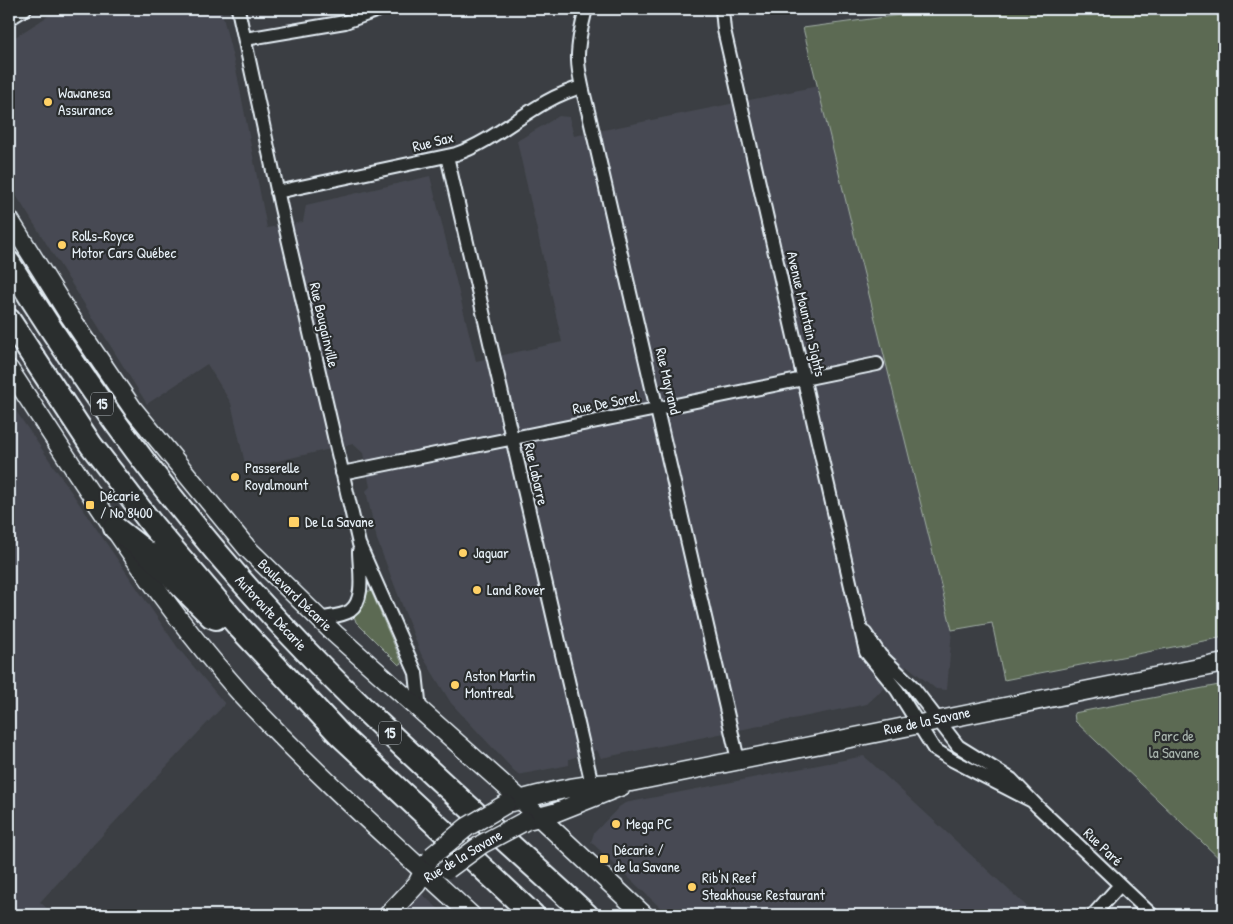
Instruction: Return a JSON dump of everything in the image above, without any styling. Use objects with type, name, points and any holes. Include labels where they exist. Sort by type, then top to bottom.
[{"type":"highway","name":"Autoroute Décarie","points":[[9,263],[69,356],[139,455],[190,521],[250,591],[347,692],[587,915]]},
{"type":"highway","name":"15","points":[[9,320],[56,394],[102,460],[154,527],[240,628],[341,736],[533,915]]},
{"type":"highway","points":[[115,528],[151,556],[211,616],[240,628]]},
{"type":"main road","name":"Boulevard Décarie","points":[[9,219],[69,315],[133,409],[247,548],[319,619],[420,710],[532,819],[644,915]]},
{"type":"main road","points":[[9,369],[115,528],[182,622],[241,693],[310,764],[471,915]]},
{"type":"main road","name":"Rue de la Savane","points":[[428,873],[439,848],[467,827],[514,802],[593,790],[1224,663]]},
{"type":"main road","name":"Rue de la Savane","points":[[428,873],[482,844],[593,790]]},
{"type":"main road","points":[[388,915],[428,873]]},
{"type":"street","points":[[9,19],[24,9]]},
{"type":"street","name":"Rue Bougainville","points":[[238,9],[277,192],[359,544],[416,673],[420,710]]},
{"type":"street","points":[[245,39],[345,22],[380,9]]},
{"type":"street","name":"Rue Mayrand","points":[[586,9],[577,55],[578,73],[738,760]]},
{"type":"street","name":"Avenue Mountain Sights","points":[[722,9],[724,30],[866,652],[879,671],[894,686],[930,744],[940,753],[1032,801]]},
{"type":"street","name":"Rue Sax","points":[[277,192],[447,156],[476,145],[562,94],[582,88]]},
{"type":"street","name":"Rue Labarre","points":[[447,156],[593,790]]},
{"type":"street","name":"Rue De Sorel","points":[[342,473],[878,364]]},
{"type":"street","name":"Rue Bougainville","points":[[319,619],[347,612],[355,606],[360,590],[359,544]]},
{"type":"street","name":"Avenue Mountain Sights","points":[[861,627],[875,649],[912,686],[936,720],[958,746],[1011,779],[1032,801]]},
{"type":"street","name":"Rue Paré","points":[[1032,801],[1152,915]]},
{"type":"street","points":[[1092,915],[1120,886]]},
{"type":"shaded area","points":[[59,9],[221,9],[237,74],[267,228],[303,222],[306,205],[430,176],[476,361],[562,342],[517,141],[559,116],[569,117],[574,136],[818,86],[952,630],[947,690],[936,689],[907,666],[867,704],[601,758],[597,750],[569,759],[569,765],[518,775],[451,703],[421,654],[377,540],[366,491],[370,487],[363,453],[353,444],[246,468],[231,403],[207,364],[147,404],[9,184],[9,41]]},
{"type":"shaded area","points":[[9,401],[178,648],[225,704],[40,902],[54,915],[9,915]]},
{"type":"shaded area","points":[[864,756],[1036,915],[668,915],[591,842],[594,833],[625,803]]},
{"type":"shaded area","points":[[422,894],[445,915],[401,915]]},
{"type":"green space","points":[[945,9],[1224,9],[1224,637],[1004,680],[992,623],[952,630],[803,28]]},
{"type":"green space","points":[[368,591],[371,591],[402,663],[399,665],[356,622],[354,616],[363,606]]},
{"type":"green space","name":"Parc de la Savane","points":[[1224,684],[1224,863],[1075,721],[1074,713]]},
{"type":"place","name":"Wawanesa Assurance","points":[[48,102]]},
{"type":"place","name":"Rolls-Royce Motor Cars Québec","points":[[62,245]]},
{"type":"place","name":"Passerelle Royalmount","points":[[235,477]]},
{"type":"place","name":"Décarie / No 8400","points":[[90,505]]},
{"type":"place","name":"De La Savane","points":[[294,522]]},
{"type":"place","name":"Jaguar","points":[[463,553]]},
{"type":"place","name":"Land Rover","points":[[477,590]]},
{"type":"place","name":"Aston Martin Montreal","points":[[455,685]]},
{"type":"place","name":"Mega PC","points":[[616,824]]},
{"type":"place","name":"Décarie / de la Savane","points":[[604,859]]},
{"type":"place","name":"Rib'N Reef Steakhouse Restaurant","points":[[692,887]]}]
